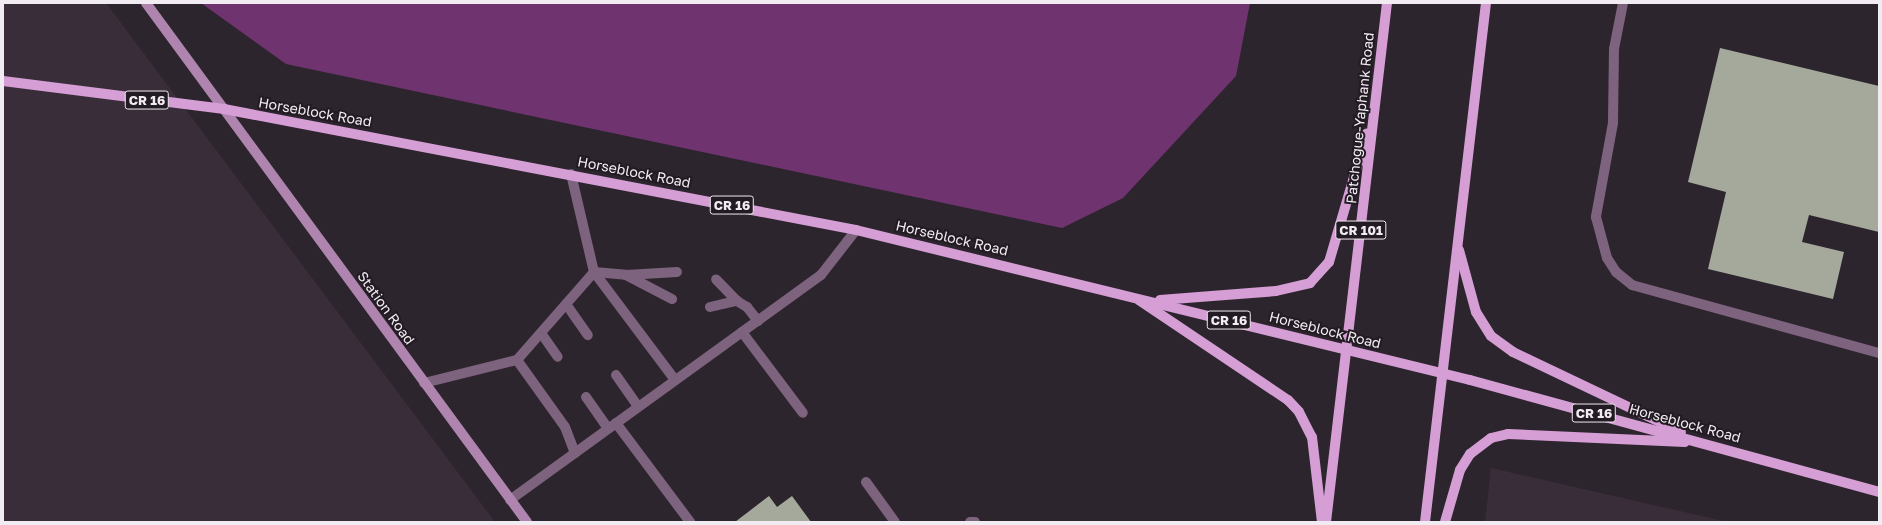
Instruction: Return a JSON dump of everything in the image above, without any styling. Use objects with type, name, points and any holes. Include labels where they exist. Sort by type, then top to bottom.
[{"type":"main road","name":"Station Road","points":[[146,3],[527,522]]},
{"type":"main road","name":"Patchogue-Yaphank Road","points":[[1326,522],[1349,351],[1387,3]]},
{"type":"main road","points":[[1425,522],[1486,3]]},
{"type":"main road","name":"Horseblock Road","points":[[3,81],[224,109],[571,174],[856,230],[1132,296],[1349,351],[1443,373],[1879,492]]},
{"type":"main road","points":[[1152,301],[1295,289],[1321,274],[1329,262],[1375,108]]},
{"type":"main road","points":[[1458,244],[1476,312],[1491,336],[1513,352],[1704,443]]},
{"type":"main road","points":[[1132,296],[1288,400],[1299,412],[1312,437],[1322,522]]},
{"type":"main road","points":[[1445,522],[1460,470],[1470,454],[1492,438],[1508,434],[1704,443]]},
{"type":"lane","points":[[1623,3],[1614,49],[1613,122],[1596,217],[1607,258],[1616,272],[1632,285],[1879,353]]},
{"type":"lane","points":[[571,174],[594,272],[675,380]]},
{"type":"lane","points":[[510,500],[821,275],[856,230]]},
{"type":"lane","points":[[594,272],[626,275],[677,272]]},
{"type":"lane","points":[[424,383],[517,360],[594,272]]},
{"type":"lane","points":[[626,275],[672,299]]},
{"type":"lane","points":[[716,280],[737,301],[747,307],[758,321]]},
{"type":"lane","points":[[710,307],[737,301]]},
{"type":"lane","points":[[566,304],[588,335]]},
{"type":"lane","points":[[541,332],[558,357]]},
{"type":"lane","points":[[742,332],[803,413]]},
{"type":"lane","points":[[517,360],[565,427],[575,452]]},
{"type":"lane","points":[[616,375],[638,406]]},
{"type":"lane","points":[[586,397],[612,425],[690,522]]},
{"type":"lane","points":[[866,482],[895,522]]},
{"type":"lane","points":[[970,522],[975,522]]},
{"type":"shaded area","points":[[3,3],[106,3],[495,522],[3,522]]},
{"type":"shaded area","points":[[201,3],[1250,3],[1236,76],[1123,198],[1062,228],[286,64]]},
{"type":"shaded area","points":[[1491,468],[1728,522],[1485,522]]},
{"type":"building","points":[[1720,48],[1879,86],[1879,232],[1809,215],[1802,242],[1844,252],[1833,299],[1708,269],[1726,192],[1688,182]]},
{"type":"building","points":[[769,496],[777,507],[792,496],[811,522],[735,522]]}]
